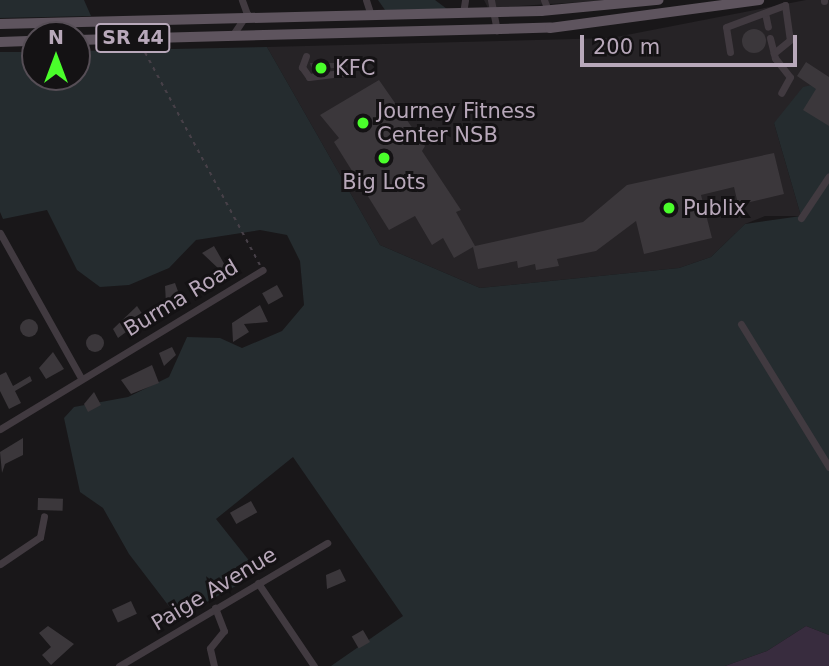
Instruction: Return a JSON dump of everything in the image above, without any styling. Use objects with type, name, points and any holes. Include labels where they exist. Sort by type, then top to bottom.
[{"type":"main road","name":"SR 44","points":[[0,24],[247,15],[496,12],[546,5],[658,0]]},
{"type":"main road","name":"SR 44","points":[[91,40],[497,30],[759,0]]},
{"type":"main road","points":[[135,20],[137,38]]},
{"type":"main road","points":[[0,41],[21,41]]},
{"type":"street","points":[[232,36],[247,15],[242,0]]},
{"type":"street","points":[[366,0],[371,15]]},
{"type":"street","points":[[463,13],[465,0]]},
{"type":"street","points":[[491,0],[496,12],[497,30]]},
{"type":"street","points":[[730,52],[726,27],[785,5],[790,40],[774,52]]},
{"type":"street","points":[[765,13],[768,27]]},
{"type":"street","points":[[288,35],[291,15]]},
{"type":"street","points":[[770,38],[774,52],[790,76],[781,93]]},
{"type":"street","points":[[306,56],[302,67],[309,77],[349,72]]},
{"type":"street","points":[[800,218],[829,176]]},
{"type":"street","points":[[0,233],[81,378]]},
{"type":"street","name":"Burma Road","points":[[0,429],[263,270]]},
{"type":"street","points":[[741,324],[829,467]]},
{"type":"street","points":[[0,564],[40,537],[44,516]]},
{"type":"street","name":"Paige Avenue","points":[[119,666],[327,543]]},
{"type":"street","points":[[258,583],[314,666]]},
{"type":"street","points":[[214,666],[210,648],[224,631],[215,608]]},
{"type":"path","name":"Burma Road","points":[[137,38],[263,270]]},
{"type":"shaded area","points":[[0,0],[84,0],[91,16],[0,18]]},
{"type":"shaded area","points":[[378,0],[435,0],[447,9],[385,10]]},
{"type":"shaded area","points":[[484,0],[612,0],[488,8]]},
{"type":"shaded area","points":[[806,0],[829,0],[829,81],[774,123],[801,216],[765,216],[745,224],[711,257],[679,268],[480,288],[380,245],[267,47],[611,38]]},
{"type":"shaded area","points":[[267,47],[380,245],[480,288],[679,268],[711,257],[745,224],[801,216],[774,123],[803,87],[829,81],[829,635],[806,626],[767,651],[725,666],[331,666],[403,616],[293,457],[216,519],[259,573],[178,618],[129,554],[103,508],[80,492],[64,418],[74,407],[128,397],[169,377],[187,337],[220,338],[242,348],[282,331],[304,305],[300,261],[287,235],[260,230],[196,240],[169,268],[129,285],[100,287],[77,270],[47,210],[3,219],[0,212],[0,52],[21,52],[21,91],[91,91],[91,51]]},
{"type":"shaded area","points":[[806,626],[829,635],[829,666],[725,666],[767,651]]},
{"type":"building","points":[[754,29],[763,32],[766,41],[763,50],[754,53],[745,50],[742,41],[745,32]]},
{"type":"building","points":[[806,62],[829,77],[829,126],[803,110],[816,89],[797,76]]},
{"type":"building","points":[[310,63],[334,63],[334,68],[312,70]]},
{"type":"building","points":[[379,80],[425,146],[422,151],[461,210],[456,212],[475,246],[583,222],[627,185],[774,153],[784,194],[746,203],[737,200],[734,187],[701,195],[712,238],[644,254],[636,221],[596,251],[557,259],[559,266],[536,270],[535,264],[518,268],[517,261],[478,269],[473,247],[454,258],[443,238],[432,245],[415,216],[389,230],[334,142],[339,138],[320,115]]},
{"type":"building","points":[[214,246],[226,267],[220,270],[202,253]]},
{"type":"building","points":[[175,283],[180,297],[166,303],[165,286]]},
{"type":"building","points":[[277,285],[283,296],[268,305],[262,293]]},
{"type":"building","points":[[260,305],[268,322],[244,324],[249,332],[233,342],[232,323]]},
{"type":"building","points":[[137,306],[145,318],[118,338],[113,329]]},
{"type":"building","points":[[25,319],[33,319],[38,328],[36,335],[25,337],[20,332],[20,324]]},
{"type":"building","points":[[95,334],[101,337],[104,343],[101,349],[95,352],[89,349],[86,343],[89,337]]},
{"type":"building","points":[[172,347],[176,355],[164,366],[159,353]]},
{"type":"building","points":[[53,352],[64,369],[46,379],[39,368]]},
{"type":"building","points":[[152,365],[159,383],[131,394],[121,380]]},
{"type":"building","points":[[6,372],[13,386],[30,376],[32,381],[15,391],[21,403],[9,409],[0,391],[0,375]]},
{"type":"building","points":[[94,392],[101,405],[88,412],[84,404]]},
{"type":"building","points":[[23,438],[23,455],[5,464],[2,473],[0,452]]},
{"type":"building","points":[[38,498],[63,499],[63,511],[38,510]]},
{"type":"building","points":[[251,501],[257,512],[236,524],[230,513]]},
{"type":"building","points":[[340,569],[346,581],[327,589],[326,575]]},
{"type":"building","points":[[131,601],[137,614],[118,623],[112,610]]},
{"type":"building","points":[[48,626],[74,644],[51,665],[42,655],[51,647],[39,633]]},
{"type":"building","points":[[363,630],[370,642],[359,649],[352,636]]},
{"type":"place","name":"KFC","points":[[321,68]]},
{"type":"place","name":"Journey Fitness Center NSB","points":[[363,123]]},
{"type":"place","name":"Big Lots","points":[[384,158]]},
{"type":"place","name":"Publix","points":[[669,208]]}]
